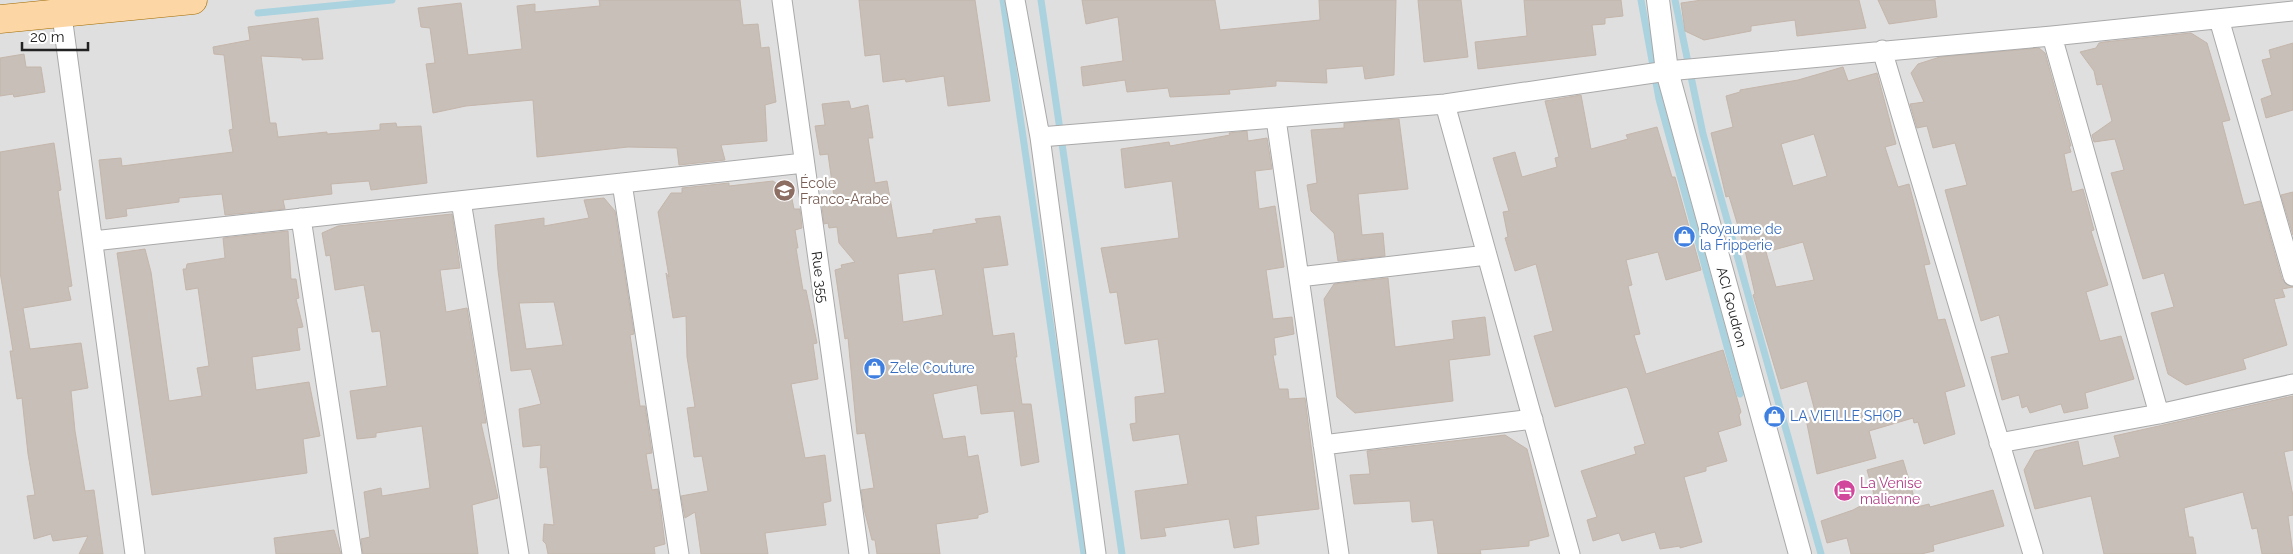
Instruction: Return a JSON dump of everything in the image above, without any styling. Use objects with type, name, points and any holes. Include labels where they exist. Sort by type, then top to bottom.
[{"type":"main road","points":[[0,19],[61,7],[194,0]]},
{"type":"street","name":"Rue 355","points":[[782,0],[859,554]]},
{"type":"street","points":[[1015,0],[1040,138],[1096,554]]},
{"type":"street","name":"ACI Goudron","points":[[1658,0],[1667,70],[1800,554]]},
{"type":"street","points":[[61,7],[135,554]]},
{"type":"street","points":[[1040,138],[1445,104],[1667,70],[2052,36],[2293,11]]},
{"type":"street","points":[[2219,19],[2293,276]]},
{"type":"street","points":[[2052,36],[2159,414]]},
{"type":"street","points":[[1882,50],[2033,554]]},
{"type":"street","points":[[1445,104],[1570,554]]},
{"type":"street","points":[[1276,119],[1339,554]]},
{"type":"street","points":[[93,241],[804,163]]},
{"type":"street","points":[[622,183],[679,554]]},
{"type":"street","points":[[461,201],[519,554]]},
{"type":"street","points":[[301,218],[352,554]]},
{"type":"street","points":[[1299,277],[1487,255]]},
{"type":"street","points":[[1999,443],[2159,414],[2293,384]]},
{"type":"street","points":[[1323,445],[1533,419]]},
{"type":"shaded area","points":[[0,0],[2293,0],[2293,554],[0,554]]},
{"type":"building","points":[[599,0],[740,0],[743,25],[758,24],[761,48],[769,47],[776,102],[765,105],[767,141],[721,145],[725,160],[679,165],[677,148],[628,147],[537,157],[533,100],[466,106],[433,113],[426,64],[435,63],[430,28],[421,27],[418,8],[461,3],[468,55],[522,49],[517,6],[535,4],[535,12],[600,6]]},
{"type":"building","points":[[859,0],[975,0],[990,101],[948,106],[944,76],[906,82],[905,79],[883,82],[880,54],[865,56]]},
{"type":"building","points":[[1082,0],[1215,0],[1220,30],[1320,20],[1319,0],[1396,0],[1394,75],[1365,79],[1363,66],[1326,69],[1327,83],[1276,81],[1276,86],[1229,90],[1230,94],[1170,97],[1168,88],[1127,92],[1125,80],[1083,86],[1081,67],[1123,61],[1118,17],[1086,24]]},
{"type":"building","points":[[1418,0],[1461,0],[1468,57],[1424,62]]},
{"type":"building","points":[[1524,0],[1621,0],[1623,16],[1605,18],[1605,24],[1592,25],[1596,55],[1478,69],[1475,42],[1527,36]]},
{"type":"building","points":[[1702,0],[1859,0],[1866,28],[1797,36],[1795,20],[1751,26],[1751,31],[1704,40],[1685,31],[1681,3]]},
{"type":"building","points":[[1878,0],[1935,0],[1937,17],[1889,24]]},
{"type":"building","points":[[318,18],[323,59],[302,60],[302,58],[261,56],[270,123],[276,123],[278,137],[327,132],[327,134],[380,130],[380,124],[396,123],[397,127],[421,126],[427,183],[371,190],[369,181],[331,184],[332,194],[283,200],[285,209],[225,215],[222,194],[179,198],[179,202],[126,209],[127,216],[106,219],[99,160],[121,158],[122,166],[233,152],[229,130],[233,129],[224,55],[214,54],[213,47],[250,40],[248,27]]},
{"type":"building","points":[[2191,33],[2207,43],[2230,120],[2222,122],[2244,205],[2260,201],[2282,279],[2286,284],[2293,287],[2282,289],[2285,297],[2274,299],[2287,345],[2243,359],[2246,369],[2186,385],[2168,374],[2151,313],[2174,307],[2164,273],[2143,279],[2111,173],[2124,170],[2115,139],[2094,142],[2092,135],[2112,121],[2102,84],[2097,85],[2094,71],[2080,52],[2096,48],[2099,43],[2104,42]]},
{"type":"building","points":[[2293,43],[2293,110],[2266,118],[2261,99],[2272,95],[2262,60],[2271,58],[2269,50]]},
{"type":"building","points":[[2039,48],[2045,53],[2071,146],[2069,146],[2071,152],[2064,154],[2072,192],[2083,189],[2094,230],[2091,231],[2108,285],[2086,292],[2100,341],[2121,336],[2134,379],[2085,393],[2088,408],[2064,413],[2061,404],[2030,413],[2027,406],[2022,408],[2019,395],[2002,400],[1991,357],[2009,353],[1999,315],[1981,321],[1945,190],[1967,185],[1955,143],[1933,148],[1927,126],[1917,128],[1910,104],[1924,102],[1911,73],[1918,64],[1940,57]]},
{"type":"building","points":[[24,54],[26,67],[41,67],[45,92],[14,97],[13,94],[0,96],[0,58]]},
{"type":"building","points":[[1843,67],[1848,81],[1877,73],[1896,144],[1885,147],[1898,187],[1909,184],[1930,264],[1924,265],[1938,320],[1945,319],[1965,386],[1945,392],[1955,434],[1924,444],[1918,422],[1914,423],[1913,418],[1869,431],[1876,458],[1817,474],[1806,419],[1816,415],[1807,381],[1781,389],[1753,295],[1755,294],[1744,246],[1729,196],[1726,197],[1711,133],[1733,127],[1726,96],[1740,92],[1740,90],[1798,80]],"holes":[[[1814,134],[1827,176],[1793,186],[1781,144]],[[1803,242],[1814,280],[1776,287],[1766,252]]]},
{"type":"building","points":[[1581,95],[1591,149],[1628,139],[1626,135],[1657,127],[1672,177],[1675,177],[1701,270],[1666,280],[1658,252],[1626,260],[1632,285],[1628,286],[1640,334],[1634,335],[1646,374],[1723,350],[1741,412],[1739,415],[1741,425],[1718,432],[1727,461],[1706,467],[1706,471],[1684,477],[1702,542],[1680,548],[1680,546],[1660,549],[1655,532],[1622,541],[1619,533],[1593,541],[1587,520],[1597,517],[1581,471],[1636,454],[1634,447],[1645,444],[1626,387],[1555,407],[1534,336],[1553,331],[1536,264],[1515,271],[1505,238],[1508,237],[1503,212],[1509,211],[1493,158],[1515,152],[1522,177],[1557,167],[1555,158],[1559,157],[1545,101]]},
{"type":"building","points":[[849,101],[851,109],[868,105],[873,138],[868,138],[875,183],[887,181],[897,238],[933,233],[933,230],[977,223],[975,219],[1000,216],[1008,265],[983,268],[993,336],[1014,333],[1017,357],[1015,357],[1022,404],[1031,404],[1039,462],[1021,466],[1014,411],[981,414],[977,385],[933,394],[943,439],[965,436],[968,457],[978,455],[988,512],[978,515],[978,518],[936,524],[940,554],[877,554],[875,540],[872,540],[861,490],[874,488],[865,433],[857,434],[848,338],[845,339],[835,270],[842,268],[841,265],[855,262],[839,243],[837,227],[829,228],[828,223],[824,224],[822,206],[835,204],[828,154],[820,155],[815,126],[825,125],[822,104]],"holes":[[[935,269],[943,315],[903,322],[898,274]]]},
{"type":"building","points":[[1399,119],[1408,189],[1358,194],[1362,235],[1383,233],[1385,256],[1338,261],[1334,233],[1311,211],[1307,185],[1317,183],[1311,130],[1344,128],[1344,123]]},
{"type":"building","points":[[1247,131],[1248,141],[1267,138],[1272,169],[1255,171],[1259,209],[1275,206],[1284,267],[1266,270],[1273,319],[1292,317],[1294,334],[1274,338],[1276,355],[1273,355],[1279,389],[1288,389],[1289,399],[1305,398],[1319,509],[1256,516],[1259,544],[1234,548],[1229,519],[1164,528],[1166,536],[1141,539],[1135,491],[1188,484],[1179,434],[1133,441],[1130,424],[1136,423],[1135,397],[1165,393],[1158,339],[1125,344],[1117,292],[1110,293],[1101,248],[1179,238],[1172,181],[1125,188],[1121,149],[1169,142],[1170,146]]},
{"type":"building","points":[[54,143],[61,190],[58,191],[72,286],[68,287],[71,300],[23,308],[30,349],[81,343],[88,388],[71,391],[75,431],[85,491],[94,490],[103,554],[79,554],[88,536],[53,541],[51,534],[34,539],[27,496],[35,495],[22,398],[17,399],[10,351],[13,351],[0,272],[0,152]]},
{"type":"building","points":[[773,181],[791,194],[794,209],[800,209],[802,228],[795,230],[798,248],[796,248],[803,290],[806,290],[817,343],[813,344],[818,379],[791,384],[805,458],[825,455],[831,501],[823,503],[826,525],[765,533],[768,554],[701,554],[695,512],[685,518],[681,496],[708,491],[702,456],[694,457],[687,408],[695,407],[687,357],[686,316],[673,318],[666,273],[669,277],[658,212],[671,193],[682,193],[682,188],[729,183],[729,186]]},
{"type":"building","points":[[2293,192],[2293,235],[2281,195]]},
{"type":"building","points":[[604,198],[615,211],[634,334],[630,335],[640,406],[645,406],[652,453],[646,454],[652,490],[658,489],[665,544],[654,547],[655,554],[548,554],[546,544],[543,541],[544,524],[554,525],[547,467],[540,468],[541,445],[523,447],[519,409],[541,404],[531,369],[511,371],[498,270],[495,225],[544,218],[544,226],[589,218],[584,200]],"holes":[[[554,302],[563,345],[526,349],[519,303]]]},
{"type":"building","points":[[452,214],[460,268],[440,270],[446,312],[467,308],[486,423],[481,423],[498,498],[472,505],[478,554],[363,554],[361,539],[370,537],[364,492],[381,488],[382,496],[430,488],[422,426],[376,433],[376,437],[357,439],[350,391],[387,386],[380,331],[372,332],[364,285],[335,290],[330,255],[326,256],[322,233],[338,226]]},
{"type":"building","points":[[288,231],[291,279],[296,279],[299,298],[296,299],[303,327],[297,328],[300,350],[252,357],[256,390],[309,382],[320,436],[303,439],[307,473],[152,495],[117,253],[145,249],[151,272],[169,401],[202,396],[197,368],[209,366],[198,288],[186,290],[183,269],[186,269],[187,264],[225,258],[223,238]]},
{"type":"building","points":[[1388,278],[1395,347],[1454,339],[1452,321],[1485,317],[1490,355],[1449,360],[1453,401],[1355,413],[1337,397],[1324,299],[1334,284]]},
{"type":"building","points":[[2293,396],[2293,450],[2284,452],[2293,496],[2293,515],[2288,516],[2293,554],[2262,554],[2257,528],[2252,529],[2243,492],[2184,508],[2189,537],[2193,537],[2196,554],[2104,554],[2091,496],[2035,509],[2024,470],[2035,451],[2078,441],[2083,466],[2120,457],[2114,436]]},
{"type":"building","points":[[1505,435],[1527,449],[1549,536],[1529,541],[1529,546],[1480,550],[1481,554],[1438,554],[1433,520],[1412,522],[1410,501],[1354,504],[1350,475],[1370,474],[1367,451]]},
{"type":"building","points":[[1903,460],[1917,507],[1929,504],[1930,507],[1993,490],[2004,526],[1933,545],[1934,551],[1921,554],[1851,554],[1847,538],[1827,543],[1821,521],[1853,510],[1875,498],[1867,470]]},
{"type":"building","points":[[334,530],[341,554],[276,554],[274,538]]},
{"type":"waterway","points":[[258,13],[392,0]]},
{"type":"waterway","points":[[1003,0],[1084,554]]},
{"type":"waterway","points":[[1041,0],[1122,554]]},
{"type":"waterway","points":[[1641,0],[1659,99],[1740,394]]},
{"type":"waterway","points":[[1675,0],[1703,134],[1821,554]]},
{"type":"place","name":"École Franco-Arabe","points":[[784,191]]},
{"type":"place","name":"Royaume de la Fripperie","points":[[1684,237]]},
{"type":"place","name":"Zele Couture","points":[[874,368]]},
{"type":"place","name":"LA VIEILLE SHOP","points":[[1774,416]]},
{"type":"place","name":"La Venise malienne","points":[[1844,491]]}]
